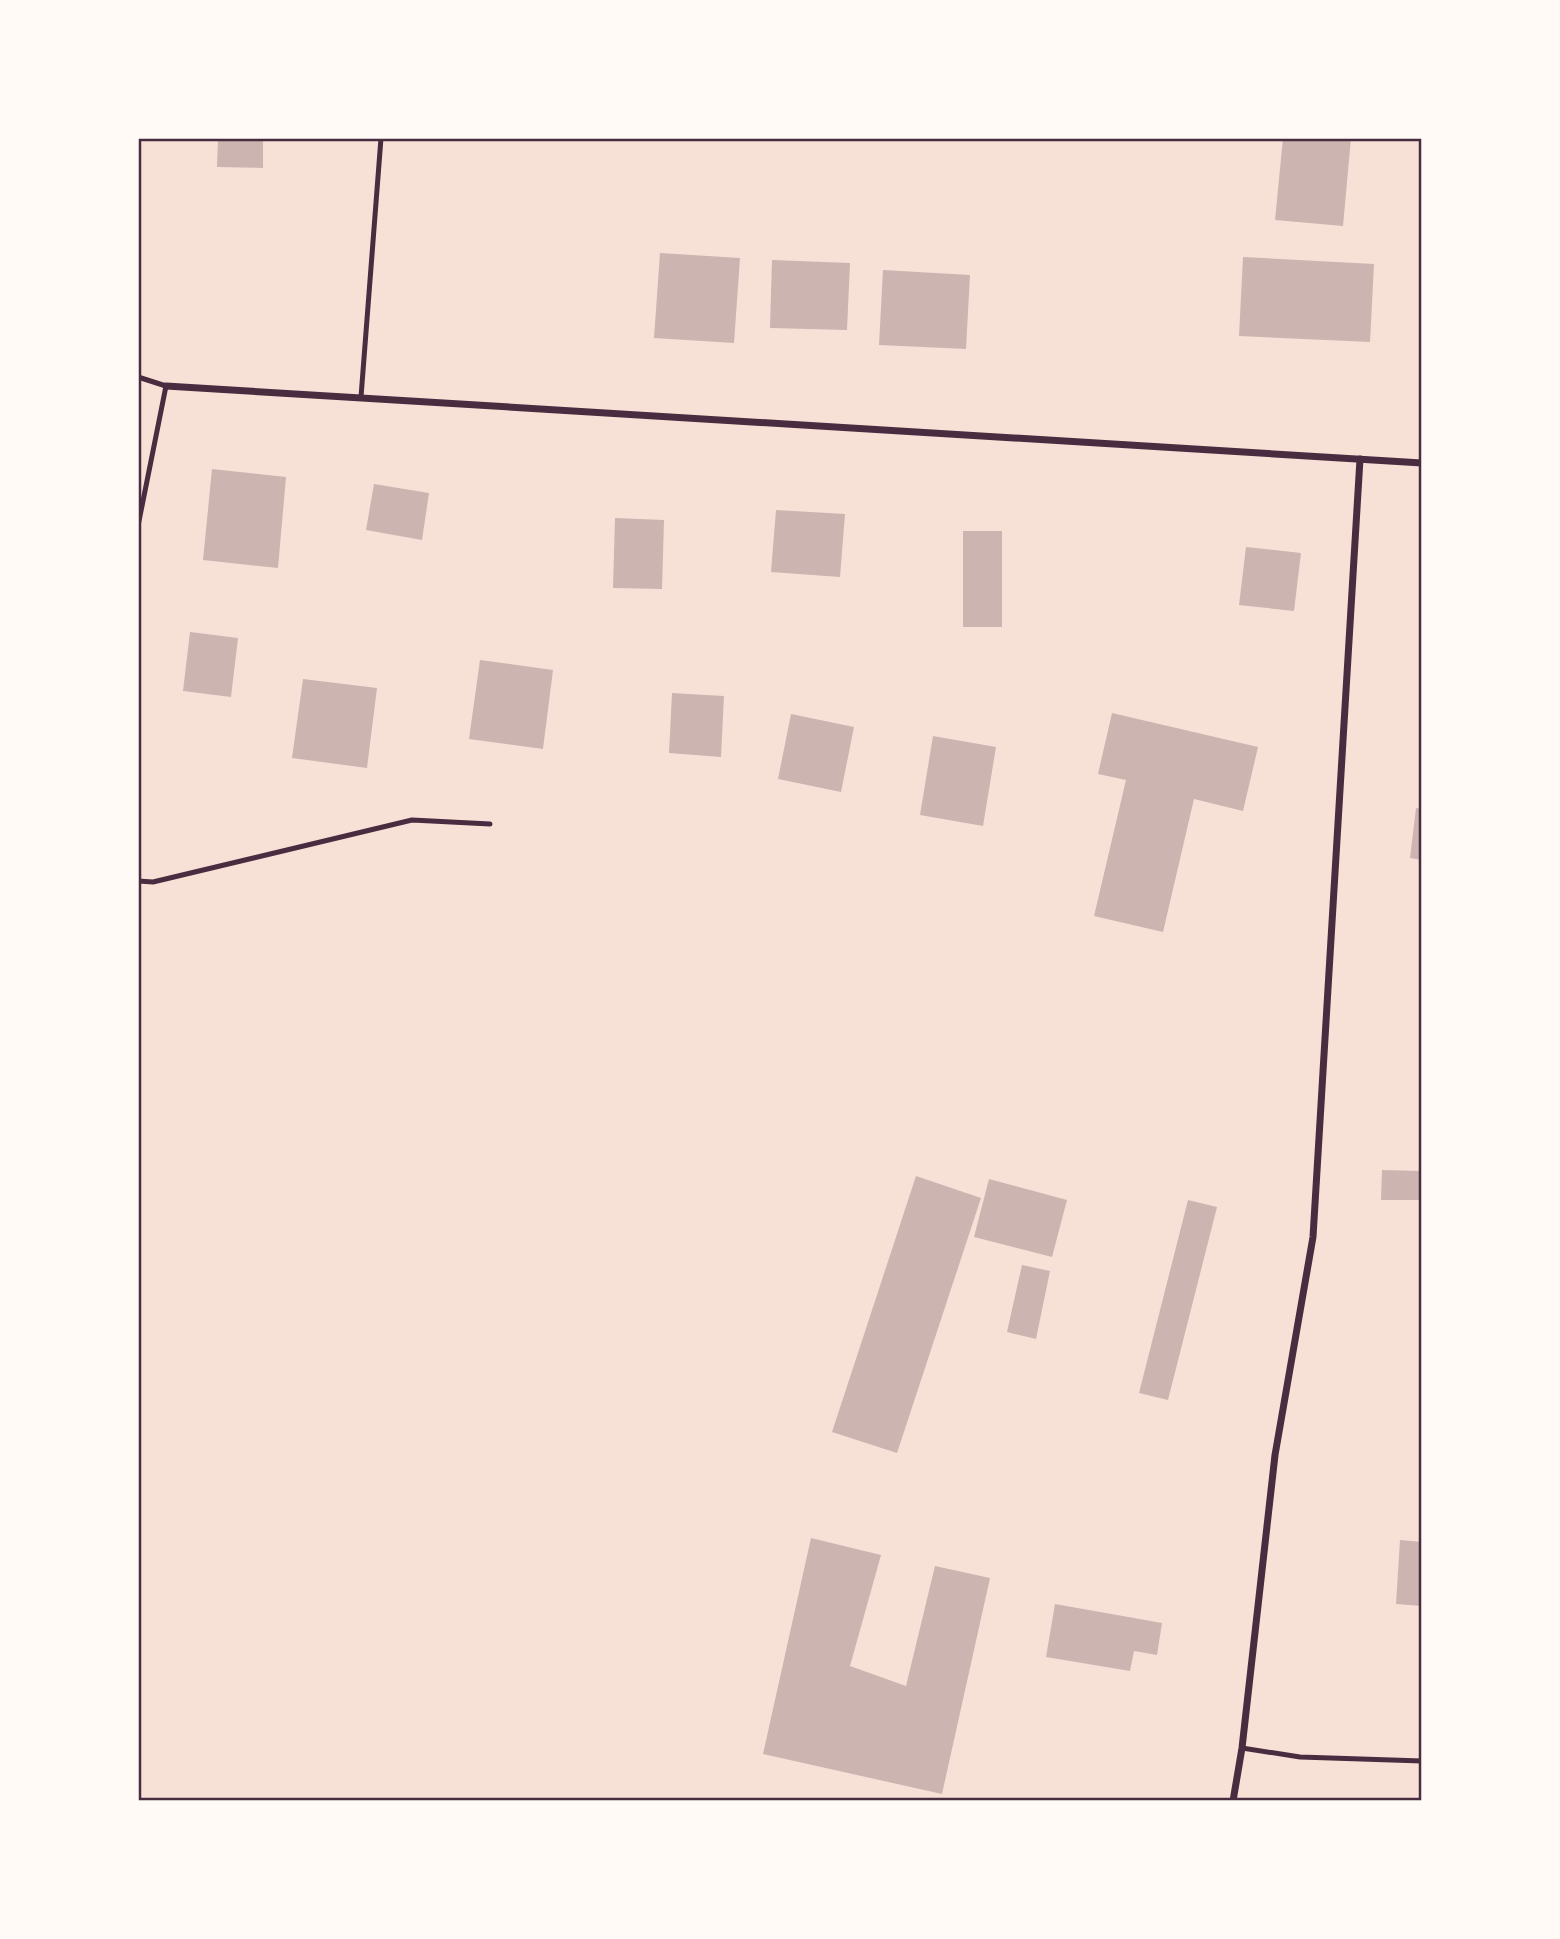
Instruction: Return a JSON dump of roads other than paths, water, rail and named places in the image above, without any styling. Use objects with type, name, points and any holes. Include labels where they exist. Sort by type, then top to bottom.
[{"type":"street","points":[[166,386],[1422,463]]},
{"type":"street","points":[[1233,1801],[1242,1748],[1275,1455],[1312,1237],[1360,459]]},
{"type":"lane","points":[[361,397],[381,138]]},
{"type":"lane","points":[[138,377],[166,386],[138,526]]},
{"type":"lane","points":[[138,881],[153,882],[412,820],[490,824]]},
{"type":"lane","points":[[1242,1748],[1300,1757],[1422,1761]]}]
